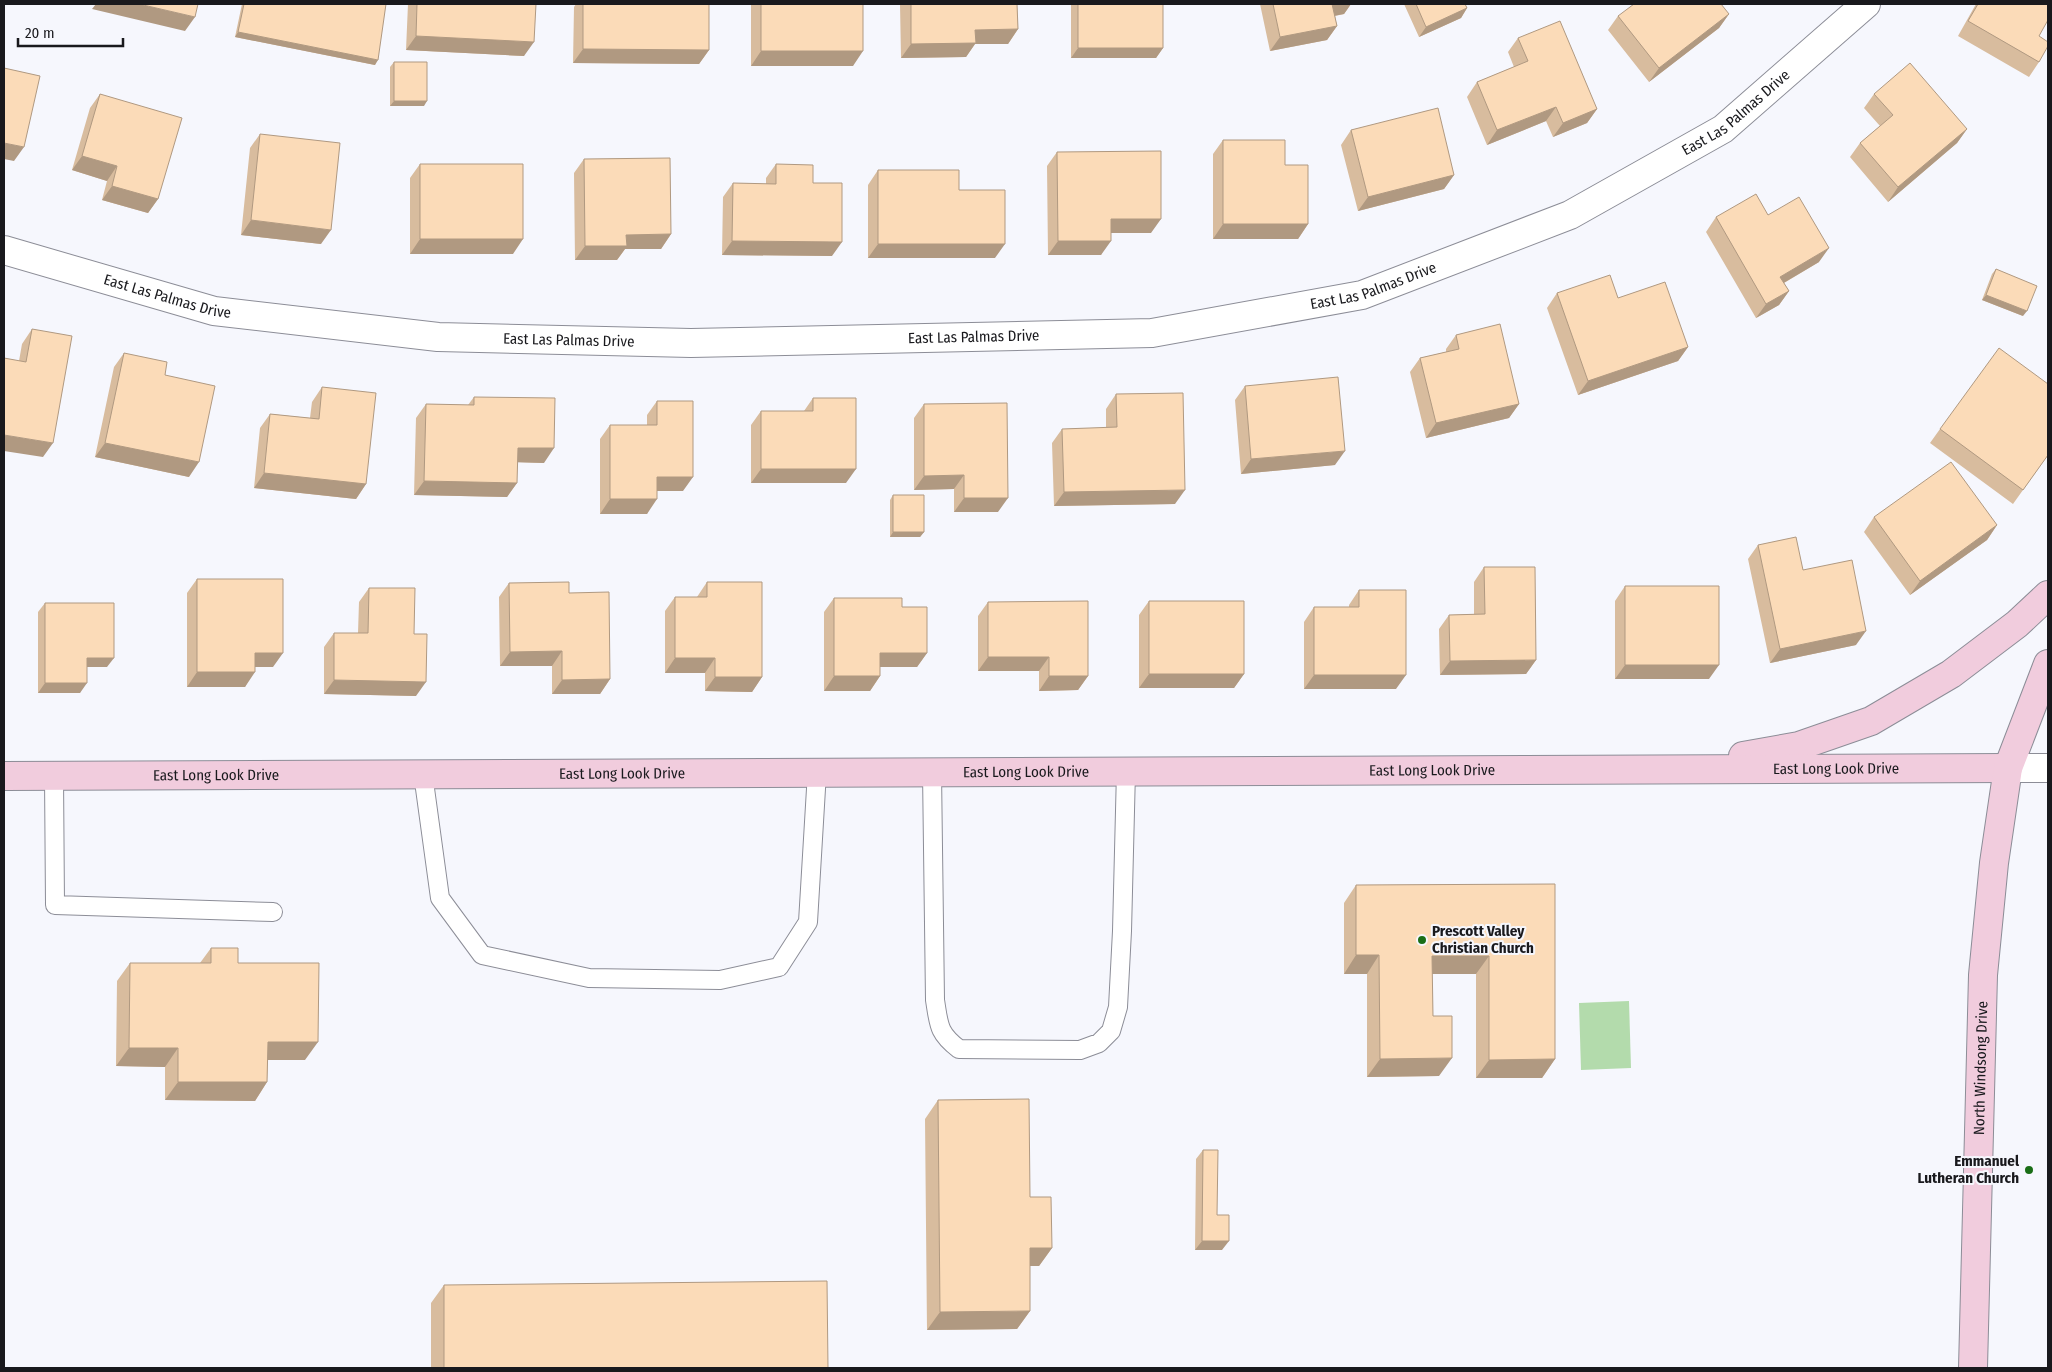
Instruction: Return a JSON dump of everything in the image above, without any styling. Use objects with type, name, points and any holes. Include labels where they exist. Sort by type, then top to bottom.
[{"type":"street","name":"East Las Palmas Drive","points":[[4,250],[214,311],[438,337],[691,342],[1152,333],[1362,295],[1570,216],[1722,129],[1866,4]]},
{"type":"street","points":[[1676,768],[1799,746],[1871,721],[1951,674],[2017,624],[2048,595]]},
{"type":"street","name":"North Windsong Drive","points":[[1973,1368],[1982,975],[1994,863],[2008,768],[2048,664]]},
{"type":"street","name":"East Long Look Drive","points":[[4,776],[2048,768]]},
{"type":"lane","points":[[932,772],[935,1000],[938,1022],[945,1039],[959,1049],[1080,1050],[1099,1043],[1111,1031],[1118,1007],[1126,771]]},
{"type":"lane","points":[[423,774],[440,898],[482,955],[589,978],[720,980],[779,967],[808,922],[817,772]]},
{"type":"lane","points":[[54,776],[55,905],[273,912]]},
{"type":"green space","points":[[1629,1001],[1631,1068],[1581,1070],[1579,1003]]},
{"type":"building","points":[[139,4],[198,4],[195,17]]},
{"type":"building","points":[[244,4],[386,4],[378,60],[238,32]]},
{"type":"building","points":[[417,4],[536,4],[534,42],[416,36]]},
{"type":"building","points":[[583,4],[709,4],[709,50],[583,49]]},
{"type":"building","points":[[761,4],[863,4],[863,51],[761,51]]},
{"type":"building","points":[[911,4],[1017,4],[1018,29],[975,30],[976,43],[911,44]]},
{"type":"building","points":[[1078,4],[1163,4],[1163,48],[1078,48]]},
{"type":"building","points":[[1273,4],[1332,4],[1337,26],[1280,37]]},
{"type":"building","points":[[1416,4],[1465,4],[1467,8],[1426,27]]},
{"type":"building","points":[[1634,4],[1721,4],[1729,14],[1659,68],[1618,16]]},
{"type":"building","points":[[1978,4],[2048,4],[2048,20],[2039,36],[2048,42],[2048,46],[2039,62],[1968,21]]},
{"type":"building","points":[[1560,21],[1597,109],[1563,123],[1556,107],[1497,130],[1477,82],[1528,61],[1518,38]]},
{"type":"building","points":[[394,62],[427,62],[427,101],[394,101]]},
{"type":"building","points":[[1910,63],[1967,129],[1898,187],[1860,143],[1893,115],[1874,94]]},
{"type":"building","points":[[4,68],[40,76],[24,147],[4,143]]},
{"type":"building","points":[[100,94],[182,118],[158,199],[112,186],[117,166],[82,156]]},
{"type":"building","points":[[1438,108],[1454,175],[1368,197],[1351,130]]},
{"type":"building","points":[[260,134],[340,143],[331,230],[251,220]]},
{"type":"building","points":[[1223,140],[1285,140],[1285,165],[1308,165],[1308,224],[1223,224]]},
{"type":"building","points":[[1161,151],[1161,219],[1111,219],[1111,241],[1058,241],[1057,152]]},
{"type":"building","points":[[670,158],[671,234],[626,235],[627,246],[585,246],[584,159]]},
{"type":"building","points":[[420,164],[523,164],[523,239],[420,239]]},
{"type":"building","points":[[776,164],[813,165],[813,183],[842,183],[842,242],[732,241],[733,183],[776,184]]},
{"type":"building","points":[[878,170],[959,170],[959,190],[1005,190],[1005,244],[878,244]]},
{"type":"building","points":[[1756,194],[1768,215],[1799,197],[1829,248],[1780,277],[1789,291],[1766,304],[1716,217]]},
{"type":"building","points":[[1996,269],[2037,286],[2027,311],[1986,295]]},
{"type":"building","points":[[1610,275],[1618,298],[1665,282],[1688,347],[1588,381],[1557,293]]},
{"type":"building","points":[[1500,324],[1519,404],[1436,423],[1420,358],[1459,349],[1456,335]]},
{"type":"building","points":[[32,329],[72,336],[53,443],[4,435],[4,358],[26,362]]},
{"type":"building","points":[[1999,348],[2048,384],[2048,455],[2023,490],[1940,429]]},
{"type":"building","points":[[124,353],[167,362],[165,375],[215,386],[199,462],[105,443]]},
{"type":"building","points":[[1338,377],[1345,451],[1251,459],[1245,386]]},
{"type":"building","points":[[322,387],[376,393],[366,484],[264,473],[270,414],[319,419]]},
{"type":"building","points":[[1183,393],[1185,490],[1064,492],[1062,429],[1117,427],[1116,394]]},
{"type":"building","points":[[474,397],[555,398],[554,448],[518,448],[517,483],[424,481],[426,404],[474,405]]},
{"type":"building","points":[[813,398],[856,398],[856,469],[761,469],[761,411],[813,411]]},
{"type":"building","points":[[657,401],[693,401],[693,477],[657,477],[657,499],[610,499],[610,425],[657,425]]},
{"type":"building","points":[[1007,403],[1008,498],[964,498],[964,475],[924,476],[924,404]]},
{"type":"building","points":[[1951,462],[1997,525],[1920,581],[1874,517]]},
{"type":"building","points":[[893,495],[924,495],[924,532],[893,532]]},
{"type":"building","points":[[1796,537],[1803,570],[1852,560],[1866,631],[1780,649],[1758,545]]},
{"type":"building","points":[[1484,567],[1535,567],[1536,660],[1450,661],[1449,615],[1485,614]]},
{"type":"building","points":[[197,579],[283,579],[283,653],[255,653],[255,672],[197,672]]},
{"type":"building","points":[[569,582],[569,593],[609,592],[610,679],[562,680],[562,651],[510,652],[509,583]]},
{"type":"building","points":[[707,582],[762,582],[762,677],[715,677],[715,658],[675,658],[675,597],[707,597]]},
{"type":"building","points":[[1625,586],[1719,586],[1719,665],[1625,665]]},
{"type":"building","points":[[369,588],[415,588],[414,634],[427,634],[426,682],[334,680],[334,633],[368,633]]},
{"type":"building","points":[[1359,590],[1406,590],[1406,675],[1314,675],[1314,607],[1359,607]]},
{"type":"building","points":[[834,598],[902,598],[902,607],[927,607],[927,653],[880,653],[880,676],[834,676]]},
{"type":"building","points":[[1088,601],[1088,676],[1049,676],[1049,657],[988,657],[988,602]]},
{"type":"building","points":[[1149,601],[1244,601],[1244,674],[1149,674]]},
{"type":"building","points":[[45,603],[114,603],[114,658],[87,658],[87,683],[45,683]]},
{"type":"building","points":[[1555,884],[1555,1059],[1489,1060],[1489,956],[1432,956],[1433,1016],[1452,1016],[1452,1058],[1380,1059],[1379,955],[1356,955],[1356,885]]},
{"type":"building","points":[[211,948],[238,948],[238,963],[319,963],[318,1042],[268,1042],[267,1082],[178,1082],[178,1048],[129,1048],[130,963],[211,963]]},
{"type":"building","points":[[1029,1099],[1030,1197],[1051,1197],[1052,1248],[1030,1248],[1030,1311],[940,1312],[938,1100]]},
{"type":"building","points":[[1203,1150],[1218,1150],[1217,1215],[1229,1215],[1229,1241],[1202,1241]]},
{"type":"building","points":[[827,1281],[828,1368],[444,1368],[444,1285]]},
{"type":"place","name":"Prescott Valley Christian Church","points":[[1422,940]]},
{"type":"place","name":"Emmanuel Lutheran Church","points":[[2029,1170]]}]
